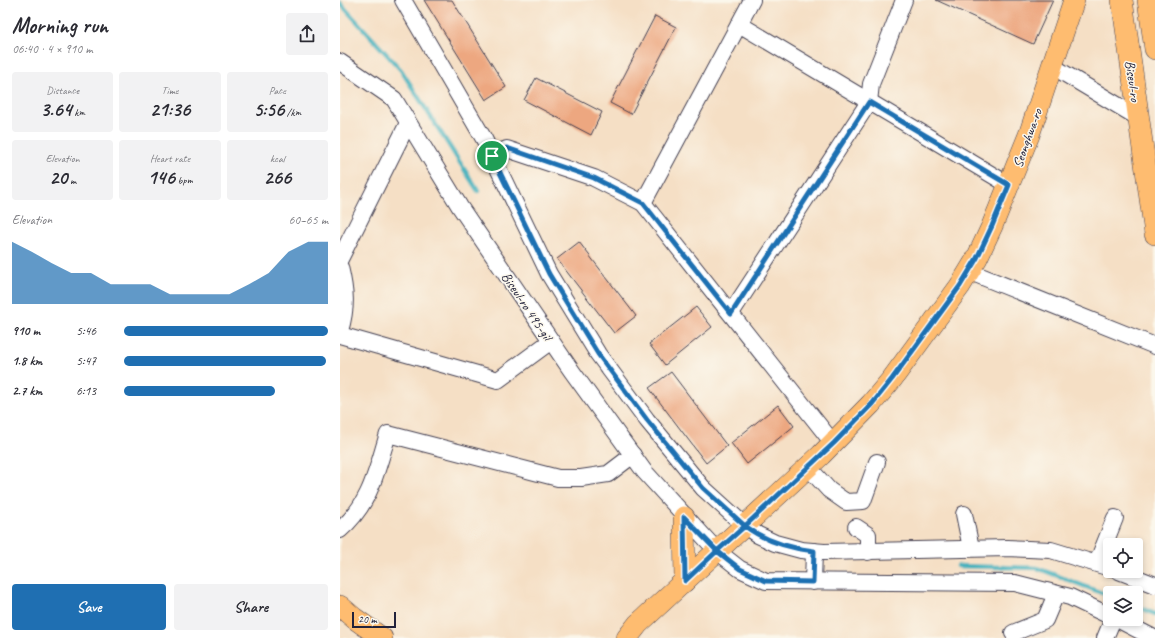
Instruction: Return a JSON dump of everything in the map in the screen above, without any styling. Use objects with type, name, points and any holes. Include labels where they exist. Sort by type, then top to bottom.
[{"type":"main road","name":"Seonghwa-ro","points":[[627,638],[638,624],[834,443],[872,404],[892,379],[968,271],[992,226],[1029,135],[1074,0]]},
{"type":"main road","name":"Biseul-ro","points":[[1122,0],[1155,234]]},
{"type":"main road","points":[[1129,50],[1155,47],[1150,5]]},
{"type":"main road","points":[[684,517],[685,581]]},
{"type":"main road","points":[[340,606],[382,638]]},
{"type":"street","points":[[403,0],[492,156],[549,274],[598,354],[647,420],[703,488],[745,526],[758,535],[775,543],[814,551],[868,552],[971,548],[1050,550],[1103,565]]},
{"type":"street","points":[[643,203],[752,0]]},
{"type":"street","points":[[731,314],[869,102],[871,84],[904,0]]},
{"type":"street","points":[[739,24],[1009,185]]},
{"type":"street","name":"Biseul-ro 495-gil","points":[[340,62],[394,99],[460,207],[551,341],[644,471],[684,517],[717,551],[740,569],[766,581],[1015,583],[1070,597],[1103,613]]},
{"type":"street","points":[[1052,66],[1138,118]]},
{"type":"street","points":[[340,259],[408,122]]},
{"type":"street","points":[[492,156],[507,148],[594,178],[643,203],[834,443]]},
{"type":"street","points":[[340,267],[346,289],[346,312],[340,331]]},
{"type":"street","points":[[968,271],[1155,346]]},
{"type":"street","points":[[340,335],[498,380],[551,341]]},
{"type":"street","points":[[340,530],[353,519],[371,491],[388,434],[558,478],[581,478],[608,474],[633,455]]},
{"type":"street","points":[[808,467],[829,490],[846,502],[858,502],[863,501],[877,462]]},
{"type":"street","points":[[964,514],[971,548]]},
{"type":"street","points":[[1110,538],[1115,518]]},
{"type":"street","points":[[856,527],[868,535],[868,552]]},
{"type":"street","points":[[813,582],[814,551]]},
{"type":"street","points":[[1137,578],[1155,585]]},
{"type":"street","points":[[1013,633],[1045,620],[1056,594]]},
{"type":"street","points":[[1105,638],[1110,626]]},
{"type":"street","points":[[1131,626],[1154,638]]},
{"type":"building","points":[[424,0],[452,0],[506,87],[486,100]]},
{"type":"building","points":[[936,0],[1053,0],[1033,44]]},
{"type":"building","points":[[655,16],[676,27],[631,114],[610,103]]},
{"type":"building","points":[[536,78],[602,112],[591,135],[524,100]]},
{"type":"building","points":[[579,242],[636,316],[614,333],[557,259]]},
{"type":"building","points":[[696,307],[712,327],[665,365],[649,344]]},
{"type":"building","points":[[671,372],[727,446],[706,463],[649,388]]},
{"type":"building","points":[[778,405],[794,426],[747,464],[731,443]]},
{"type":"waterway","points":[[340,3],[401,70],[478,191]]},
{"type":"waterway","points":[[958,566],[1037,568],[1103,593]]},
{"type":"waterway","points":[[1143,609],[1155,614]]},
{"type":"route","points":[[492,156],[507,148],[594,178],[643,203],[731,314],[869,102],[1009,185],[977,258],[960,286],[892,379],[872,404],[834,443],[745,526],[758,535],[775,543],[802,550],[814,551],[813,582],[766,581],[731,564],[717,551],[685,581],[684,517],[717,551],[745,526],[703,488],[647,420],[598,354],[549,274],[492,156]]}]
